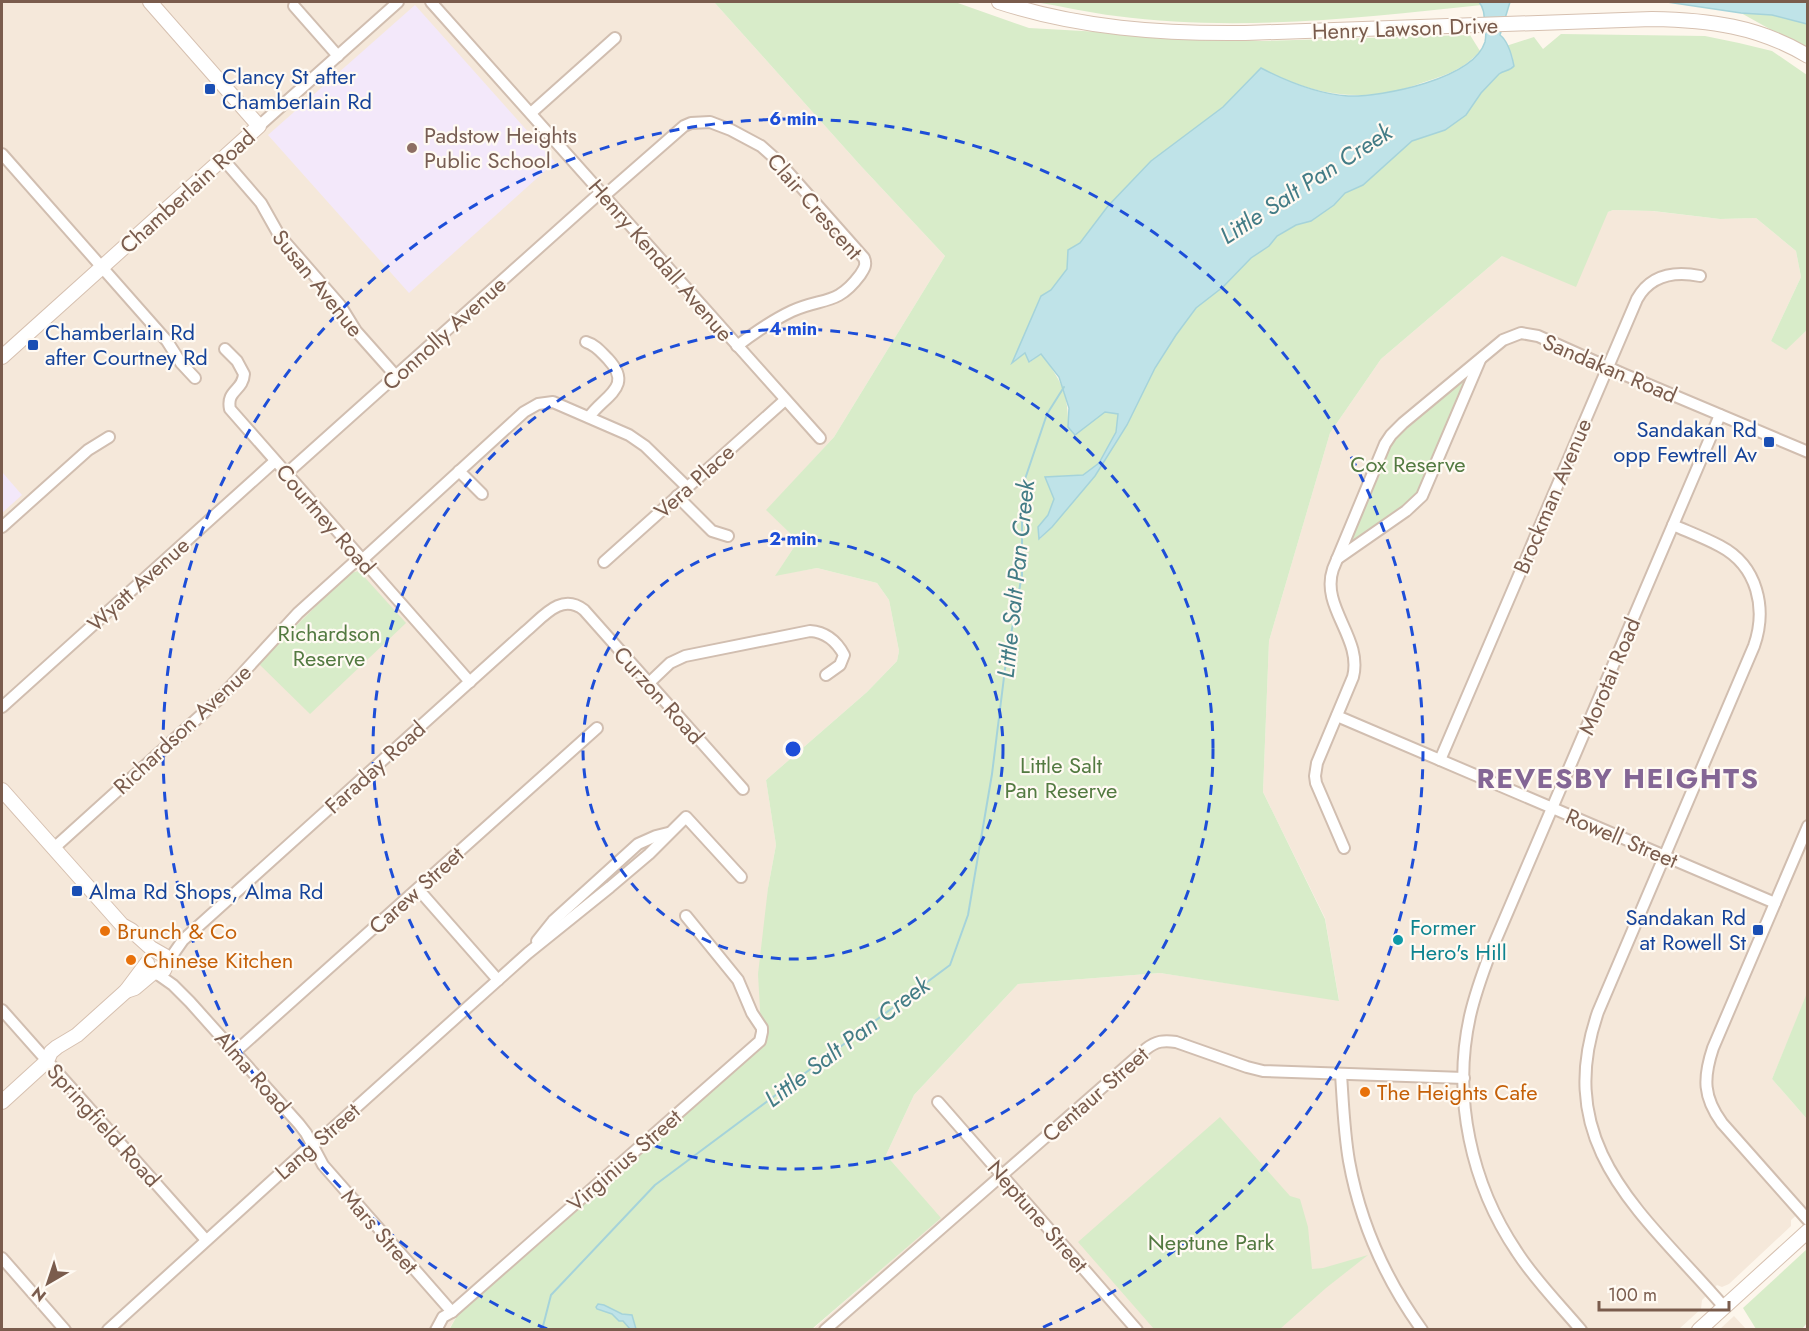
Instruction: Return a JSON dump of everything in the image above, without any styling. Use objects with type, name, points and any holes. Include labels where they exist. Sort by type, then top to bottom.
[{"type":"main road","points":[[146,2],[162,16]]},
{"type":"main road","points":[[150,2],[260,126]]},
{"type":"main road","name":"Henry Lawson Drive","points":[[999,2],[1039,14],[1075,21],[1131,30],[1165,32],[1245,33],[1652,19],[1687,20],[1721,23],[1752,31],[1808,56]]},
{"type":"main road","name":"Chamberlain Road","points":[[2,357],[260,126]]},
{"type":"main road","name":"Alma Road","points":[[2,790],[157,963]]},
{"type":"main road","name":"Faraday Road","points":[[2,1102],[47,1061],[57,1059],[63,1054],[77,1035],[126,991],[135,988],[157,963]]},
{"type":"main road","points":[[1699,1329],[1808,1232]]},
{"type":"street","name":"Chamberlain Road","points":[[260,126],[398,2]]},
{"type":"street","name":"Henry Kendall Avenue","points":[[431,2],[820,438]]},
{"type":"street","points":[[294,6],[338,56]]},
{"type":"street","points":[[531,113],[615,38]]},
{"type":"street","name":"Clair Crescent","points":[[603,194],[684,126],[701,121],[710,122],[731,130],[767,150],[864,258],[866,265],[864,269],[849,289],[841,295],[791,312],[737,346]]},
{"type":"street","points":[[2,154],[167,341],[195,378]]},
{"type":"street","name":"Susan Avenue","points":[[223,159],[261,203],[279,235],[340,305],[352,326],[396,376]]},
{"type":"street","name":"Connolly Avenue","points":[[286,474],[603,194]]},
{"type":"street","name":"Brockman Avenue","points":[[1440,760],[1637,299],[1645,288],[1669,274],[1700,276]]},
{"type":"street","name":"Sandakan Road","points":[[1344,848],[1315,776],[1320,756],[1353,677],[1355,663],[1352,647],[1330,591],[1330,576],[1385,444],[1391,435],[1494,346],[1512,335],[1529,334],[1551,341],[1808,452]]},
{"type":"street","points":[[585,342],[599,349],[616,369],[620,378],[616,388],[589,417]]},
{"type":"street","name":"Courtney Road","points":[[225,349],[237,361],[244,374],[242,383],[231,394],[230,409],[470,682]]},
{"type":"street","name":"Sandakan Road","points":[[1336,560],[1413,505],[1422,496],[1482,357]]},
{"type":"street","name":"Vera Place","points":[[604,562],[785,400]]},
{"type":"street","name":"Richardson Avenue","points":[[54,848],[213,704],[288,624],[524,412],[538,404],[553,402],[636,439],[687,487]]},
{"type":"street","name":"Morotai Road","points":[[1581,1329],[1529,1270],[1491,1207],[1480,1178],[1471,1148],[1464,1106],[1468,1026],[1479,983],[1491,951],[1720,415]]},
{"type":"street","points":[[2,527],[88,450],[109,436]]},
{"type":"street","name":"Wyatt Avenue","points":[[2,707],[275,461]]},
{"type":"street","points":[[459,471],[482,494]]},
{"type":"street","points":[[677,496],[712,531],[728,536]]},
{"type":"street","points":[[1673,525],[1721,546],[1741,562],[1755,583],[1761,611],[1758,635],[1593,1026],[1586,1063],[1586,1096],[1588,1114],[1597,1143],[1613,1177],[1634,1206],[1724,1307]]},
{"type":"street","name":"Faraday Road","points":[[157,963],[553,608],[560,604],[573,603]]},
{"type":"street","name":"Curzon Road","points":[[573,603],[584,610],[743,789]]},
{"type":"street","points":[[648,683],[670,663],[685,656],[810,631],[828,637],[844,655],[840,665],[826,675]]},
{"type":"street","name":"Rowell Street","points":[[1337,716],[1775,903]]},
{"type":"street","name":"Carew Street","points":[[235,1052],[597,728]]},
{"type":"street","name":"Lang Street","points":[[108,1329],[498,980],[649,854],[686,817],[741,877]]},
{"type":"street","points":[[1808,826],[1713,1048],[1706,1071],[1705,1084],[1711,1106],[1722,1123],[1808,1220]]},
{"type":"street","points":[[418,889],[498,980]]},
{"type":"street","name":"Virginius Street","points":[[436,1329],[443,1317],[452,1312],[760,1041],[762,1028],[752,1013],[735,976],[686,915]]},
{"type":"street","name":"Alma Road","points":[[157,963],[174,977],[190,1002],[302,1128],[312,1146]]},
{"type":"street","name":"Springfield Road","points":[[2,1010],[207,1240]]},
{"type":"street","name":"Centaur Street","points":[[825,1329],[1146,1049],[1159,1041],[1167,1040],[1187,1045],[1255,1069],[1464,1078]]},
{"type":"street","points":[[1341,1074],[1345,1136],[1359,1202],[1371,1238],[1391,1281],[1422,1329]]},
{"type":"street","name":"Neptune Street","points":[[938,1102],[1134,1328]]},
{"type":"street","name":"Mars Street","points":[[312,1146],[323,1165],[452,1312]]},
{"type":"street","points":[[2,1258],[65,1329]]},
{"type":"street","name":"Virginius Street","points":[[444,1329],[452,1312]]},
{"type":"shaded area","points":[[2,2],[714,2],[945,256],[834,437],[767,510],[798,541],[776,575],[817,568],[877,583],[889,600],[899,651],[897,661],[867,692],[766,780],[776,845],[768,888],[762,1045],[467,1305],[449,1329],[2,1330]]},
{"type":"shaded area","name":"Padstow Heights Public School","points":[[415,5],[555,162],[409,293],[268,135]]},
{"type":"shaded area","points":[[1613,210],[1652,211],[1720,219],[1756,218],[1796,251],[1801,277],[1771,341],[1786,349],[1807,330],[1808,993],[1772,1079],[1807,1119],[1807,1206],[1791,1220],[1791,1226],[1729,1284],[1722,1287],[1717,1285],[1702,1300],[1701,1309],[1679,1329],[812,1330],[940,1218],[886,1155],[914,1095],[1018,984],[1160,973],[1339,1000],[1325,918],[1263,792],[1269,641],[1330,433],[1381,359],[1502,256]]},
{"type":"shaded area","points":[[2,472],[22,495],[2,513]]},
{"type":"shaded area","points":[[1734,1316],[1746,1329],[1720,1329]]},
{"type":"green space","name":"Little Salt Pan Reserve","points":[[714,2],[955,2],[1029,28],[1262,41],[1470,35],[1480,51],[1466,64],[1443,76],[1395,91],[1375,94],[1337,94],[1318,90],[1299,85],[1261,68],[1223,107],[1151,161],[1108,206],[1080,243],[1068,250],[1067,269],[1051,290],[1041,296],[1013,362],[1025,353],[1030,362],[1041,354],[1054,372],[1065,396],[1068,427],[1105,412],[1118,414],[1116,432],[1099,463],[1083,475],[1045,477],[1054,499],[1048,515],[1038,527],[1040,539],[1095,476],[1127,425],[1155,368],[1196,308],[1223,287],[1251,258],[1269,246],[1277,236],[1296,225],[1311,221],[1334,205],[1345,193],[1363,185],[1412,141],[1445,130],[1470,109],[1499,74],[1514,66],[1512,55],[1506,46],[1534,37],[1543,49],[1561,34],[1705,36],[1772,51],[1807,75],[1807,330],[1786,350],[1771,341],[1801,277],[1796,251],[1756,218],[1720,219],[1653,211],[1613,210],[1608,212],[1576,287],[1502,256],[1381,359],[1330,433],[1269,641],[1263,792],[1325,919],[1339,1001],[1160,973],[1018,984],[914,1095],[886,1155],[941,1218],[812,1329],[449,1330],[458,1314],[467,1305],[762,1045],[758,974],[768,888],[776,845],[766,780],[867,692],[897,661],[899,651],[889,600],[877,583],[817,568],[775,576],[798,541],[766,510],[834,437],[945,256]]},
{"type":"green space","points":[[1035,2],[1481,2],[1482,5],[1345,18],[1207,23],[1116,16]]},
{"type":"green space","points":[[1741,13],[1772,15],[1807,24],[1807,50]]},
{"type":"green space","name":"Cox Reserve","points":[[1461,381],[1466,383],[1423,486],[1413,500],[1349,545],[1393,441]]},
{"type":"green space","name":"Richardson Reserve","points":[[359,571],[406,623],[310,714],[258,663],[350,573]]},
{"type":"green space","points":[[1807,993],[1807,1119],[1772,1079]]},
{"type":"green space","name":"Neptune Park","points":[[1220,1117],[1290,1196],[1300,1199],[1308,1227],[1312,1269],[1368,1255],[1280,1329],[1154,1329],[1078,1242]]},
{"type":"green space","points":[[1807,1249],[1807,1323],[1802,1329],[1756,1329],[1743,1308]]},
{"type":"water","points":[[1479,2],[1510,2],[1500,35],[1511,53],[1514,66],[1499,74],[1481,93],[1466,115],[1445,130],[1412,141],[1363,185],[1345,193],[1334,205],[1311,221],[1296,225],[1277,236],[1269,246],[1251,258],[1223,287],[1196,308],[1155,368],[1127,425],[1095,476],[1039,539],[1038,527],[1048,515],[1054,499],[1045,477],[1083,475],[1099,463],[1116,432],[1118,414],[1105,412],[1075,435],[1068,427],[1069,408],[1059,377],[1041,354],[1029,362],[1025,353],[1012,363],[1041,296],[1051,290],[1067,269],[1068,250],[1080,243],[1108,206],[1151,161],[1223,107],[1261,68],[1303,86],[1325,93],[1348,96],[1382,93],[1425,83],[1446,76],[1477,55],[1486,36],[1483,11]]},
{"type":"water","points":[[1667,2],[1807,2],[1807,24],[1772,15],[1741,13]]},
{"type":"water","points":[[598,1304],[622,1314],[632,1315],[636,1329],[630,1329],[612,1314],[597,1309]]},
{"type":"waterway","name":"Little Salt Pan Creek","points":[[542,1330],[551,1295],[655,1185],[950,965],[968,915],[992,774],[1006,661],[1022,575],[1022,488],[1047,414],[1064,387]]},
{"type":"place","name":"Clancy St after Chamberlain Rd","points":[[210,89]]},
{"type":"place","name":"Padstow Heights Public School","points":[[412,148]]},
{"type":"place","name":"Chamberlain Rd after Courtney Rd","points":[[33,345]]},
{"type":"place","name":"Sandakan Rd opp Fewtrell Av","points":[[1769,442]]},
{"type":"place","name":"Alma Rd Shops, Alma Rd","points":[[77,891]]},
{"type":"place","name":"Sandakan Rd at Rowell St","points":[[1758,930]]},
{"type":"place","name":"Brunch & Co","points":[[105,931]]},
{"type":"place","name":"Former Hero's Hill","points":[[1398,940]]},
{"type":"place","name":"Chinese Kitchen","points":[[131,960]]},
{"type":"place","name":"The Heights Cafe","points":[[1365,1092]]},
{"type":"district","name":"REVESBY HEIGHTS","points":[[1618,778]]}]
